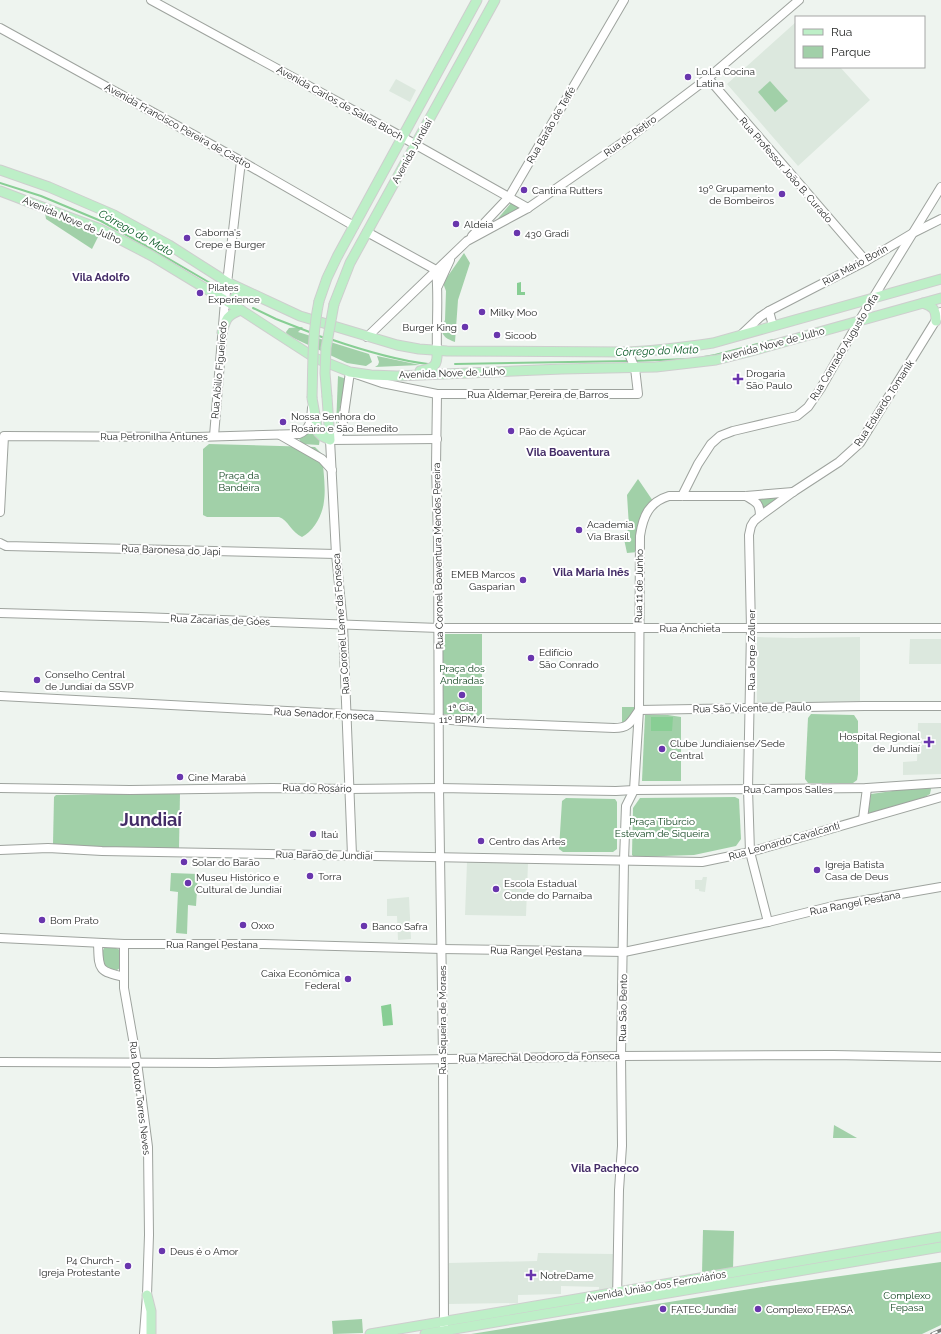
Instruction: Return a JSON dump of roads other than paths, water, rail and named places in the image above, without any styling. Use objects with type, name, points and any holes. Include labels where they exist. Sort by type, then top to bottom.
[{"type":"main road","name":"Avenida Jundiaí","points":[[330,440],[318,432],[313,402],[313,344],[319,301],[327,278],[354,226],[477,0]]},
{"type":"main road","name":"Avenida Jundiaí","points":[[330,440],[325,373],[326,348],[334,304],[350,263],[495,0]]},
{"type":"main road","name":"Avenida Nove de Julho","points":[[0,170],[49,187],[114,215],[169,245],[227,282],[300,316],[396,345],[437,350],[629,355],[713,342],[941,279]]},
{"type":"main road","name":"Avenida Nove de Julho","points":[[0,191],[105,232],[152,256],[233,305],[315,358],[350,372],[397,376],[562,369],[656,367],[716,360],[941,298]]},
{"type":"main road","points":[[222,332],[227,318],[233,313],[233,300],[236,296],[256,296]]},
{"type":"main road","points":[[923,303],[934,308],[936,312],[936,321]]},
{"type":"main road","points":[[397,376],[430,369],[436,362],[437,350]]},
{"type":"main road","name":"Avenida União dos Ferroviários","points":[[425,1334],[941,1237]]},
{"type":"main road","name":"Avenida União dos Ferroviários","points":[[370,1334],[444,1321],[617,1297],[941,1246]]},
{"type":"main road","points":[[147,1295],[151,1311],[151,1334]]},
{"type":"street","name":"Avenida Carlos de Salles Bloch","points":[[151,0],[403,137],[528,208]]},
{"type":"street","name":"Rua Barão de Teffé","points":[[467,242],[509,197],[624,0]]},
{"type":"street","name":"Rua do Retiro","points":[[367,336],[467,242],[528,208],[626,140],[708,78],[799,0]]},
{"type":"street","name":"Avenida Francisco Pereira de Castro","points":[[0,28],[241,161],[354,226]]},
{"type":"street","name":"Rua Professor João B. Curado","points":[[708,78],[866,261]]},
{"type":"street","name":"Rua Abilio Figueiredo","points":[[214,436],[222,332],[233,305],[227,282],[241,161]]},
{"type":"street","name":"Rua Conrado Augusto Offa","points":[[682,496],[698,464],[711,444],[720,436],[733,431],[797,416],[808,407],[821,388],[859,321],[941,187]]},
{"type":"street","name":"Rua Mário Borin","points":[[741,335],[760,317],[769,311],[866,261],[941,218]]},
{"type":"street","points":[[367,232],[436,270],[437,350]]},
{"type":"street","name":"Rua do Retiro","points":[[437,290],[451,258]]},
{"type":"street","points":[[424,282],[437,290]]},
{"type":"street","points":[[769,311],[773,326]]},
{"type":"street","name":"Rua Eduardo Tomanik","points":[[793,492],[839,462],[860,443],[941,312]]},
{"type":"street","points":[[629,355],[634,367]]},
{"type":"street","name":"Rua Aldemar Pereira de Barros","points":[[350,372],[382,383],[437,394],[638,394],[634,367]]},
{"type":"street","points":[[330,440],[338,435],[342,428],[350,372]]},
{"type":"street","name":"Rua Coronel Boaventura Mendes Pereira","points":[[437,394],[436,466],[439,719]]},
{"type":"street","name":"Rua Petronilha Antunes","points":[[0,512],[4,436],[214,436],[299,434],[307,429],[311,421],[313,402]]},
{"type":"street","points":[[280,435],[322,459],[332,470]]},
{"type":"street","points":[[330,440],[437,439]]},
{"type":"street","name":"Rua Coronel Leme da Fonseca","points":[[330,440],[336,554],[343,625],[352,855]]},
{"type":"street","name":"Rua 11 de Junho","points":[[634,790],[639,710],[640,536],[642,522],[653,504],[660,499],[669,496],[746,496],[793,492]]},
{"type":"street","name":"Rua Jorge Zollner","points":[[768,922],[750,852],[748,789],[751,629],[749,534],[754,521],[793,492]]},
{"type":"street","points":[[746,496],[759,505],[760,516]]},
{"type":"street","name":"Rua Baronesa do Japi","points":[[2,546],[336,554]]},
{"type":"street","name":"Rua Zacarias de Góes","points":[[0,613],[439,628]]},
{"type":"street","name":"Rua Anchieta","points":[[439,628],[941,628]]},
{"type":"street","name":"Rua Senador Fonseca","points":[[0,696],[439,719],[487,723],[620,728],[629,724],[639,710]]},
{"type":"street","name":"Rua São Vicente de Paulo","points":[[639,710],[941,706]]},
{"type":"street","name":"Rua Siqueira de Moraes","points":[[439,719],[443,1058],[444,1331]]},
{"type":"street","name":"Rua Campos Salles","points":[[634,790],[867,788],[941,783]]},
{"type":"street","points":[[932,784],[935,793],[932,798]]},
{"type":"street","name":"Rua do Rosário","points":[[0,788],[130,790],[439,788],[634,790]]},
{"type":"street","points":[[863,819],[867,788]]},
{"type":"street","name":"Rua São Bento","points":[[617,1297],[619,1190],[622,1146],[624,860],[626,806],[634,790]]},
{"type":"street","points":[[616,791],[621,794],[626,806]]},
{"type":"street","name":"Rua Leonardo Cavalcanti","points":[[624,860],[702,862],[750,852],[932,798],[941,797]]},
{"type":"street","points":[[614,860],[625,846]]},
{"type":"street","name":"Rua Barão de Jundiaí","points":[[0,850],[48,848],[102,851],[624,860]]},
{"type":"street","name":"Rua Rangel Pestana","points":[[0,938],[98,944],[264,944],[624,952],[768,922],[837,904],[941,887]]},
{"type":"street","points":[[98,944],[100,968],[109,974],[124,977]]},
{"type":"street","name":"Rua Doutor Torres Neves","points":[[124,944],[124,988],[137,1062],[148,1147],[149,1235],[144,1334]]},
{"type":"street","name":"Rua Marechal Deodoro da Fonseca","points":[[0,1062],[216,1063],[622,1056],[833,1055],[941,1057]]},
{"type":"waterway","name":"Córrego do Mato","points":[[0,183],[41,196],[101,221],[217,287]]},
{"type":"waterway","name":"Córrego do Mato","points":[[253,308],[312,333]]},
{"type":"waterway","name":"Córrego do Mato","points":[[316,335],[325,338]]},
{"type":"waterway","name":"Córrego do Mato","points":[[330,339],[378,354],[428,364]]},
{"type":"waterway","name":"Córrego do Mato","points":[[704,357],[773,340]]},
{"type":"waterway","name":"Córrego do Mato","points":[[634,361],[688,359]]},
{"type":"waterway","name":"Córrego do Mato","points":[[455,364],[630,361]]},
{"type":"railway","points":[[932,1334],[941,1330]]},
{"type":"place","name":"Lo.La Cocina Latina","points":[[688,77]]},
{"type":"place","name":"Cantina Rutters","points":[[524,190]]},
{"type":"place","name":"19º Grupamento de Bombeiros","points":[[782,194]]},
{"type":"place","name":"Aldeia","points":[[456,224]]},
{"type":"place","name":"430 Gradi","points":[[517,233]]},
{"type":"place","name":"Caborna's Crepe e Burger","points":[[187,238]]},
{"type":"place","name":"Pilates Experience","points":[[200,293]]},
{"type":"place","name":"Milky Moo","points":[[482,312]]},
{"type":"place","name":"Burger King","points":[[465,327]]},
{"type":"place","name":"Sicoob","points":[[497,335]]},
{"type":"place","name":"Drogaria São Paulo","points":[[738,379]]},
{"type":"place","name":"Nossa Senhora do Rosário e São Benedito","points":[[283,422]]},
{"type":"place","name":"Pão de Açúcar","points":[[511,431]]},
{"type":"place","name":"Academia Via Brasil","points":[[579,530]]},
{"type":"place","name":"EMEB Marcos Gasparian","points":[[523,580]]},
{"type":"place","name":"Edifício São Conrado","points":[[531,658]]},
{"type":"place","name":"Conselho Central de Jundiaí da SSVP","points":[[37,680]]},
{"type":"place","name":"1ª Cia, 11º BPM/I","points":[[462,695]]},
{"type":"place","name":"Hospital Regional de Jundiaí","points":[[929,742]]},
{"type":"place","name":"Clube Jundiaiense/Sede Central","points":[[662,749]]},
{"type":"place","name":"Cine Marabá","points":[[180,777]]},
{"type":"place","name":"Itaú","points":[[313,834]]},
{"type":"place","name":"Centro das Artes","points":[[481,841]]},
{"type":"place","name":"Solar do Barão","points":[[184,862]]},
{"type":"place","name":"Igreja Batista Casa de Deus","points":[[817,870]]},
{"type":"place","name":"Torra","points":[[310,876]]},
{"type":"place","name":"Museu Histórico e Cultural de Jundiaí","points":[[188,883]]},
{"type":"place","name":"Escola Estadual Conde do Parnaíba","points":[[496,889]]},
{"type":"place","name":"Bom Prato","points":[[42,920]]},
{"type":"place","name":"Oxxo","points":[[243,925]]},
{"type":"place","name":"Banco Safra","points":[[364,926]]},
{"type":"place","name":"Caixa Econômica Federal","points":[[348,979]]},
{"type":"place","name":"Deus é o Amor","points":[[162,1251]]},
{"type":"place","name":"P4 Church - Igreja Protestante","points":[[128,1266]]},
{"type":"place","name":"NotreDame","points":[[531,1275]]},
{"type":"place","name":"FATEC Jundiaí","points":[[663,1309]]},
{"type":"place","name":"Complexo FEPASA","points":[[758,1309]]},
{"type":"district","name":"Vila Adolfo","points":[[101,277]]},
{"type":"district","name":"Vila Boaventura","points":[[568,452]]},
{"type":"district","name":"Vila Maria Inês","points":[[591,572]]},
{"type":"district","name":"Jundiaí","points":[[151,819]]},
{"type":"district","name":"Vila Pacheco","points":[[605,1168]]},
{"type":"park label","name":"Praça da Bandeira","points":[[239,480]]},
{"type":"park label","name":"Praça dos Andradas","points":[[462,674]]},
{"type":"park label","name":"Praça Tibúrcio Estevam de Siqueira","points":[[662,826]]},
{"type":"park label","name":"Complexo Fepasa","points":[[907,1300]]}]
